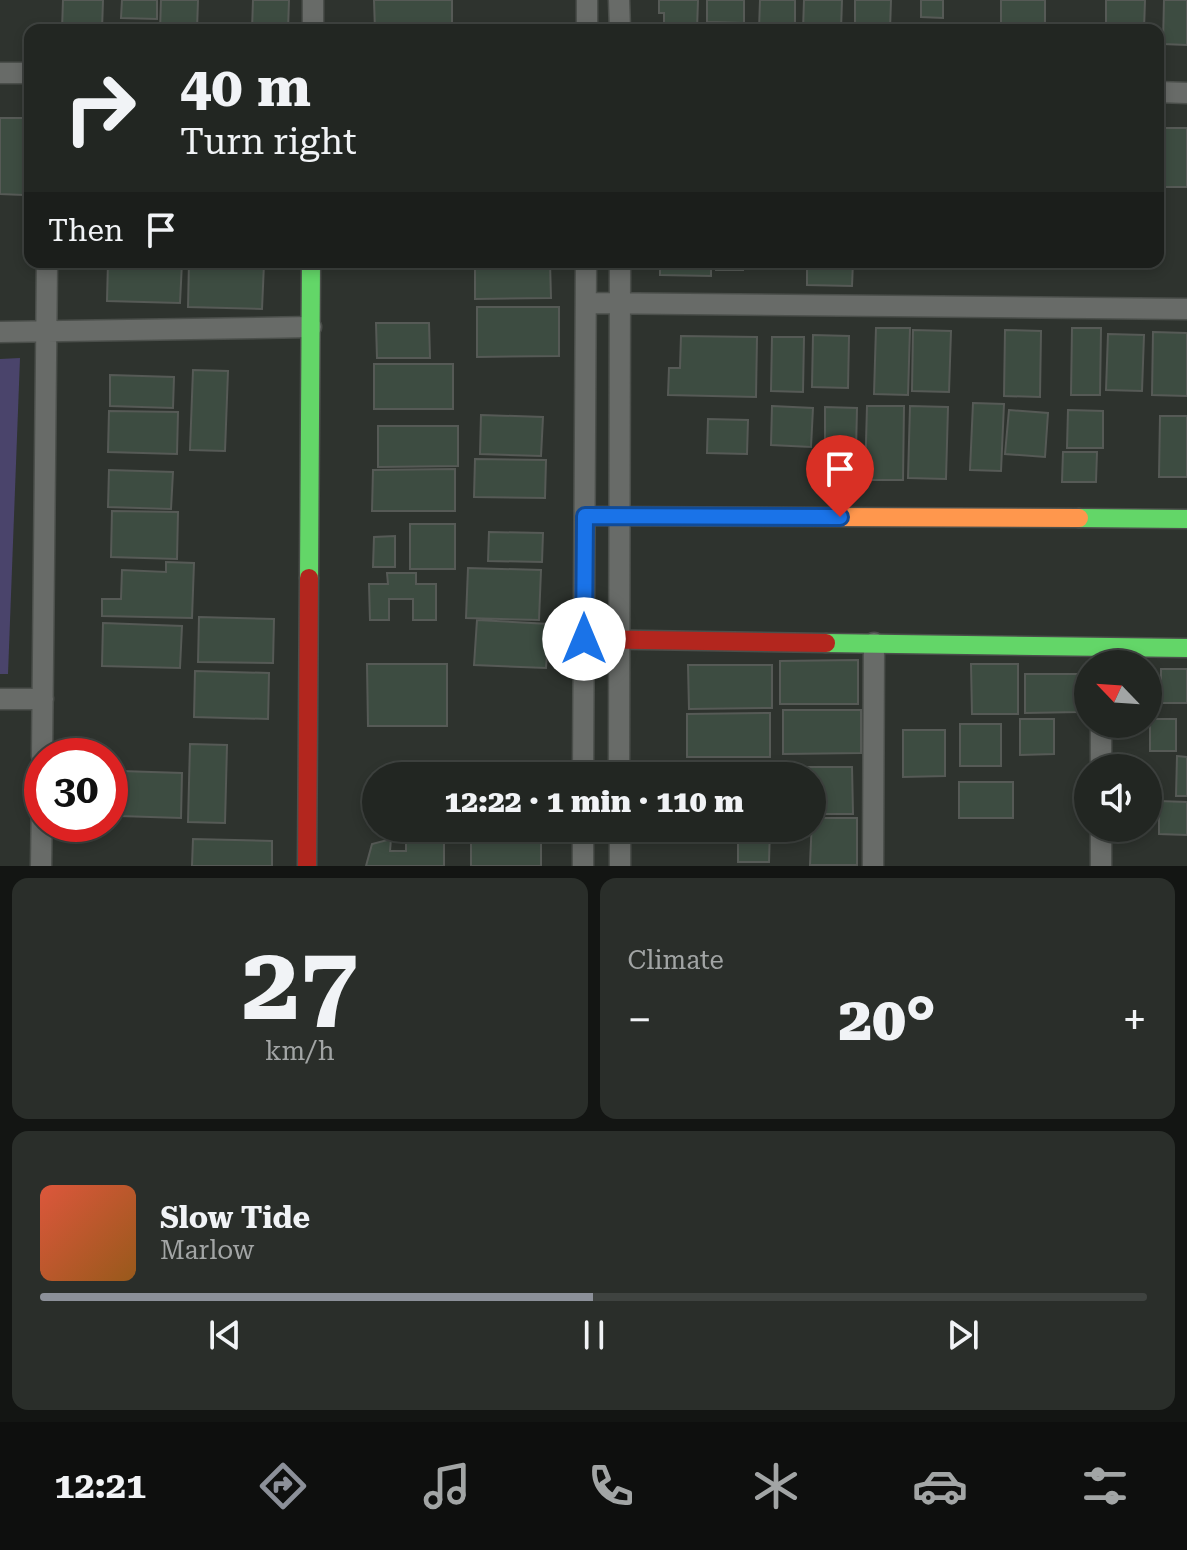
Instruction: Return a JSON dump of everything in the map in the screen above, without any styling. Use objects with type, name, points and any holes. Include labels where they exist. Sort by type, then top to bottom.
[{"type":"street","points":[[313,0],[313,24]]},
{"type":"street","points":[[587,0],[587,24]]},
{"type":"street","points":[[619,0],[620,24]]},
{"type":"street","points":[[0,73],[24,73]]},
{"type":"street","points":[[1164,92],[1187,93]]},
{"type":"street","points":[[42,738],[47,268]]},
{"type":"street","points":[[307,866],[311,268]]},
{"type":"street","points":[[583,762],[586,268]]},
{"type":"street","points":[[619,762],[620,268]]},
{"type":"street","points":[[586,303],[1187,309]]},
{"type":"street","points":[[0,332],[311,327]]},
{"type":"street","points":[[585,516],[1187,519]]},
{"type":"street","points":[[584,639],[874,643],[1074,654]]},
{"type":"street","points":[[873,866],[874,643]]},
{"type":"street","points":[[1162,650],[1187,648]]},
{"type":"street","points":[[0,699],[43,699]]},
{"type":"street","points":[[41,842],[41,866]]},
{"type":"street","points":[[583,842],[583,866]]},
{"type":"street","points":[[620,842],[620,866]]},
{"type":"street","points":[[1101,842],[1101,866]]},
{"type":"shaded area","points":[[20,358],[8,674],[0,674],[0,359]]},
{"type":"building","points":[[63,0],[103,0],[102,24],[62,24]]},
{"type":"building","points":[[122,0],[157,0],[157,19],[121,18]]},
{"type":"building","points":[[161,0],[198,0],[197,24],[160,24]]},
{"type":"building","points":[[253,0],[289,0],[288,24],[252,24]]},
{"type":"building","points":[[374,0],[452,0],[452,24],[375,24]]},
{"type":"building","points":[[659,0],[698,0],[697,24],[664,24],[664,13],[659,13]]},
{"type":"building","points":[[707,0],[744,0],[744,23],[707,22]]},
{"type":"building","points":[[760,0],[795,0],[795,24],[759,24]]},
{"type":"building","points":[[804,0],[842,0],[841,24],[803,24]]},
{"type":"building","points":[[855,0],[891,0],[890,24],[855,24]]},
{"type":"building","points":[[921,0],[943,0],[943,18],[921,17]]},
{"type":"building","points":[[1001,0],[1045,0],[1045,24],[1001,24]]},
{"type":"building","points":[[1106,0],[1145,0],[1144,24],[1106,24]]},
{"type":"building","points":[[1164,0],[1187,0],[1187,45],[1164,44]]},
{"type":"building","points":[[0,118],[24,118],[23,195],[0,194]]},
{"type":"building","points":[[1164,128],[1187,128],[1187,187],[1164,187]]},
{"type":"building","points":[[108,268],[182,268],[180,303],[107,301]]},
{"type":"building","points":[[189,268],[264,268],[262,309],[188,307]]},
{"type":"building","points":[[475,268],[550,268],[551,298],[475,299]]},
{"type":"building","points":[[660,268],[711,268],[711,276],[660,275]]},
{"type":"building","points":[[716,268],[743,268],[743,270]]},
{"type":"building","points":[[807,268],[853,268],[852,286],[807,285]]},
{"type":"building","points":[[477,307],[559,307],[559,356],[477,357]]},
{"type":"building","points":[[376,323],[429,323],[430,358],[377,358]]},
{"type":"building","points":[[876,328],[910,328],[908,395],[874,394]]},
{"type":"building","points":[[1072,328],[1101,328],[1100,395],[1071,395]]},
{"type":"building","points":[[913,330],[951,331],[949,392],[912,391]]},
{"type":"building","points":[[1005,330],[1041,331],[1040,397],[1004,396]]},
{"type":"building","points":[[1153,332],[1187,333],[1187,396],[1152,395]]},
{"type":"building","points":[[1108,334],[1144,335],[1142,391],[1106,390]]},
{"type":"building","points":[[813,335],[849,336],[848,388],[812,387]]},
{"type":"building","points":[[681,336],[757,337],[756,397],[668,395],[669,368],[680,368]]},
{"type":"building","points":[[772,337],[804,337],[803,392],[771,391]]},
{"type":"building","points":[[374,364],[453,364],[453,409],[374,409]]},
{"type":"building","points":[[193,370],[228,371],[225,451],[190,450]]},
{"type":"building","points":[[110,375],[174,377],[173,408],[110,406]]},
{"type":"building","points":[[973,403],[1004,404],[1001,471],[970,470]]},
{"type":"building","points":[[772,406],[813,408],[811,447],[771,445]]},
{"type":"building","points":[[867,406],[904,406],[903,480],[865,480]]},
{"type":"building","points":[[910,406],[948,407],[946,479],[908,478]]},
{"type":"building","points":[[825,407],[857,408],[856,452],[825,451]]},
{"type":"building","points":[[1009,410],[1048,413],[1045,457],[1005,454]]},
{"type":"building","points":[[1068,410],[1103,411],[1103,448],[1067,448]]},
{"type":"building","points":[[109,411],[178,412],[177,454],[108,452]]},
{"type":"building","points":[[481,415],[543,417],[541,456],[480,454]]},
{"type":"building","points":[[1160,416],[1187,416],[1187,477],[1159,477]]},
{"type":"building","points":[[708,419],[748,420],[747,454],[707,453]]},
{"type":"building","points":[[378,426],[458,426],[458,466],[378,467]]},
{"type":"building","points":[[1063,452],[1097,452],[1096,482],[1062,482]]},
{"type":"building","points":[[475,459],[546,460],[545,498],[474,497]]},
{"type":"building","points":[[455,469],[455,511],[372,511],[373,470]]},
{"type":"building","points":[[109,470],[173,472],[171,509],[108,507]]},
{"type":"building","points":[[112,511],[178,512],[177,559],[111,557]]},
{"type":"building","points":[[410,524],[455,524],[455,569],[410,569]]},
{"type":"building","points":[[489,532],[543,533],[542,562],[488,561]]},
{"type":"building","points":[[395,536],[395,567],[373,567],[374,537]]},
{"type":"building","points":[[166,562],[194,563],[192,618],[102,616],[102,599],[121,599],[122,570],[166,572]]},
{"type":"building","points":[[468,568],[541,570],[539,620],[466,618]]},
{"type":"building","points":[[387,573],[416,573],[416,584],[436,584],[436,620],[413,620],[413,599],[389,599],[389,620],[370,620],[369,584],[388,584]]},
{"type":"building","points":[[199,617],[274,619],[273,663],[198,662]]},
{"type":"building","points":[[477,620],[549,624],[546,668],[474,665]]},
{"type":"building","points":[[103,623],[182,626],[180,668],[102,666]]},
{"type":"building","points":[[858,660],[858,704],[780,704],[780,661]]},
{"type":"building","points":[[367,664],[447,664],[447,726],[368,726]]},
{"type":"building","points":[[971,664],[1018,664],[1018,714],[972,714]]},
{"type":"building","points":[[688,665],[772,665],[772,708],[689,709]]},
{"type":"building","points":[[1162,669],[1187,669],[1187,703],[1162,703]]},
{"type":"building","points":[[195,671],[269,673],[268,719],[194,717]]},
{"type":"building","points":[[1025,674],[1074,674],[1074,712],[1025,713]]},
{"type":"building","points":[[783,710],[861,710],[861,753],[783,754]]},
{"type":"building","points":[[770,713],[770,757],[687,757],[687,714]]},
{"type":"building","points":[[1020,719],[1054,719],[1054,754],[1020,755]]},
{"type":"building","points":[[1162,719],[1176,719],[1176,751],[1150,751],[1150,738],[1162,738]]},
{"type":"building","points":[[960,724],[1001,724],[1001,766],[960,766]]},
{"type":"building","points":[[903,730],[945,730],[945,776],[903,777]]},
{"type":"building","points":[[190,744],[227,745],[225,823],[188,822]]},
{"type":"building","points":[[1177,756],[1187,757],[1187,796],[1176,796]]},
{"type":"building","points":[[826,767],[852,767],[853,814],[826,814]]},
{"type":"building","points":[[128,771],[182,773],[181,818],[128,816]]},
{"type":"building","points":[[959,782],[1013,782],[1013,818],[959,818]]},
{"type":"building","points":[[1162,801],[1187,802],[1187,835],[1162,834]]},
{"type":"building","points":[[826,818],[857,818],[857,865],[810,865],[811,842],[826,842]]},
{"type":"building","points":[[193,839],[272,841],[272,866],[192,866]]},
{"type":"building","points":[[391,842],[390,851],[406,851],[406,842],[444,842],[444,866],[366,866],[372,844]]},
{"type":"building","points":[[471,842],[541,842],[541,866],[471,866]]},
{"type":"building","points":[[738,842],[770,842],[769,862],[738,862]]},
{"type":"traffic: fast","points":[[309,578],[311,268]]},
{"type":"traffic: fast","points":[[1079,518],[1187,519]]},
{"type":"traffic: fast","points":[[826,643],[1187,648]]},
{"type":"traffic: slow","points":[[585,516],[1079,518]]},
{"type":"traffic: jam","points":[[307,866],[309,578]]},
{"type":"traffic: jam","points":[[584,639],[826,643]]},
{"type":"route","points":[[584,639],[585,516],[840,517]]}]
